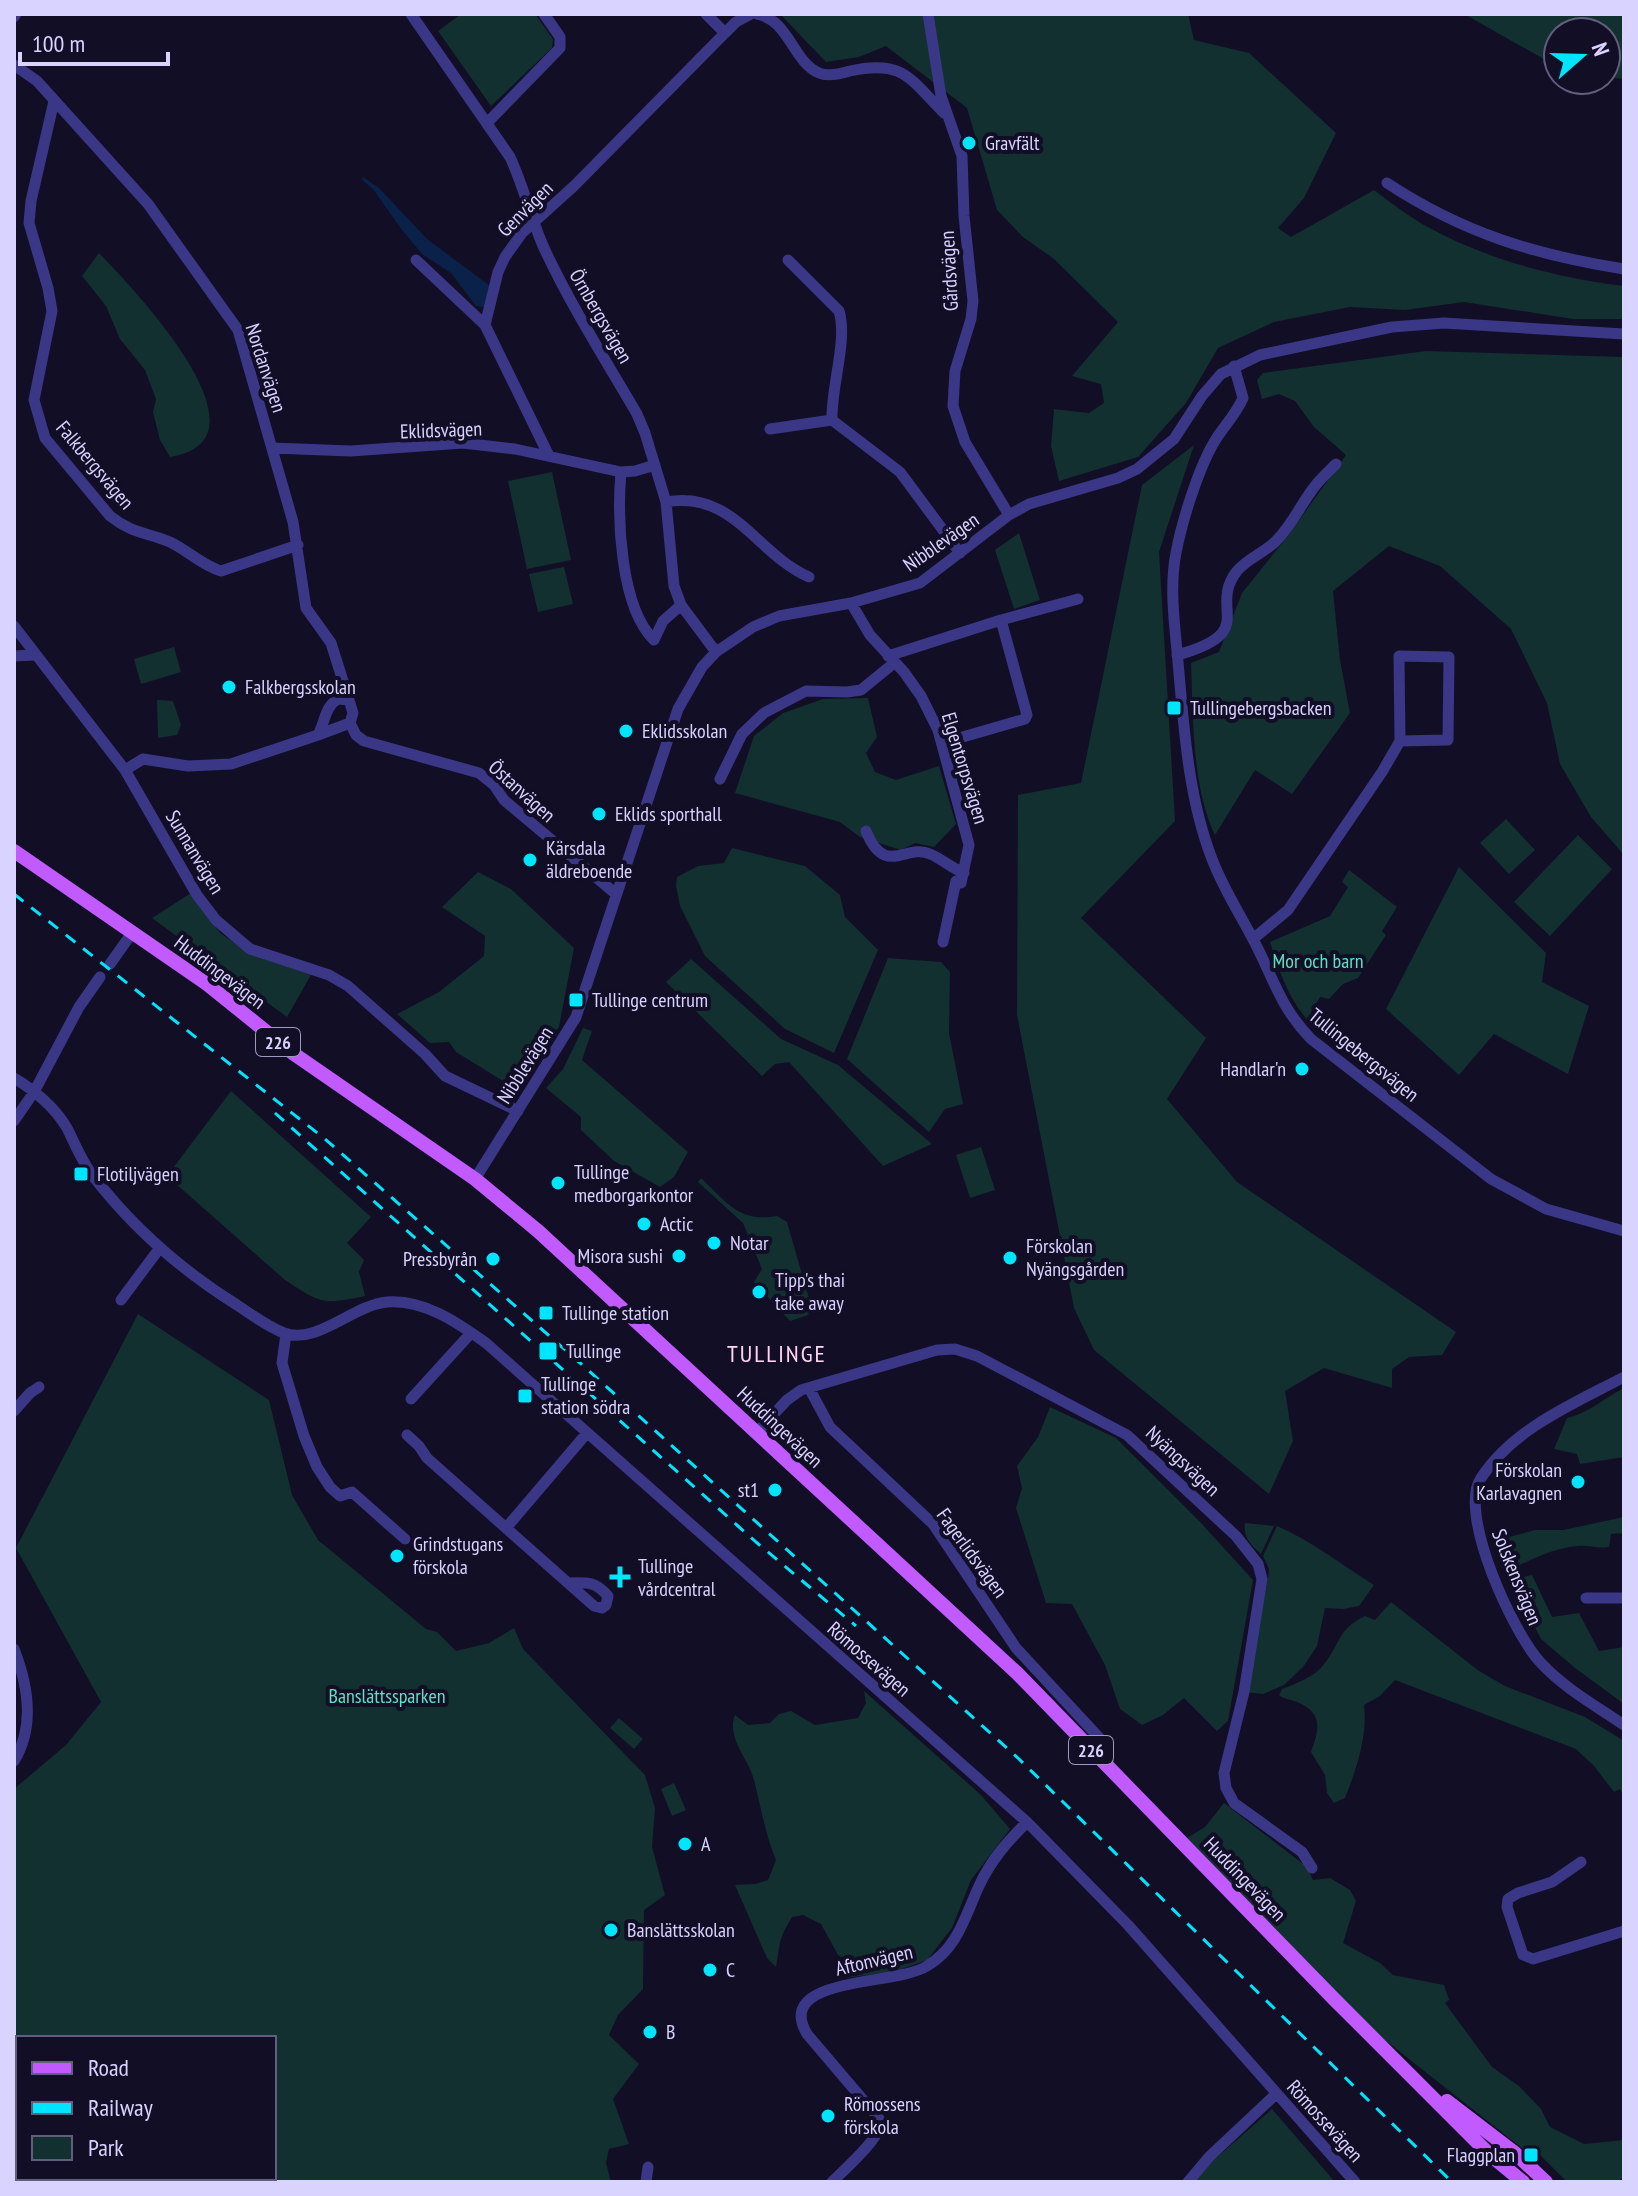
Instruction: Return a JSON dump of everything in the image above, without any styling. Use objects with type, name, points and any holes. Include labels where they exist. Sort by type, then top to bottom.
[{"type":"main road","name":"Huddingevägen","points":[[14,851],[207,984],[332,1082],[475,1179],[594,1281],[1017,1673],[1334,1999],[1488,2153],[1523,2182]]},
{"type":"main road","name":"Huddingevägen","points":[[1415,2078],[1505,2145],[1546,2182]]},
{"type":"street","name":"Örnbergsvägen","points":[[411,14],[510,157],[522,182],[534,223],[575,311],[637,414],[666,502],[670,563],[681,605],[716,652]]},
{"type":"street","points":[[488,122],[560,48],[560,37],[544,14]]},
{"type":"street","points":[[706,14],[725,33],[736,22],[754,14],[777,24],[819,73],[837,74],[867,67],[886,67],[912,80],[946,115]]},
{"type":"street","name":"Gårdsvägen","points":[[928,14],[946,115],[962,156],[964,216],[973,301],[971,319],[955,371],[953,406],[965,442],[1009,515]]},
{"type":"street","name":"Genvägen","points":[[485,325],[498,272],[505,257],[534,223],[725,33]]},
{"type":"street","name":"Nordanvägen","points":[[14,65],[37,81],[148,204],[227,312],[243,341],[298,545],[306,608],[331,643],[349,700]]},
{"type":"street","name":"Falkbergsvägen","points":[[54,101],[31,201],[29,223],[52,311],[34,400],[45,438],[110,516],[134,532],[171,543],[213,569],[221,571],[298,545]]},
{"type":"street","points":[[1387,183],[1463,226],[1505,243],[1570,261],[1624,269]]},
{"type":"street","points":[[416,260],[485,325],[549,456]]},
{"type":"street","points":[[788,260],[839,311],[841,318],[842,342],[834,379],[832,420]]},
{"type":"street","name":"Nibblevägen","points":[[475,1179],[576,1017],[678,709],[702,667],[716,652],[753,627],[779,616],[851,603],[920,583],[1009,515],[1046,497],[1118,478],[1137,469],[1174,439],[1213,382],[1234,366],[1269,353],[1392,327],[1444,323],[1624,334]]},
{"type":"street","name":"Tullingebergsvägen","points":[[1234,366],[1243,398],[1207,458],[1183,521],[1173,579],[1177,655],[1191,779],[1212,860],[1292,1019],[1311,1039],[1491,1179],[1546,1209],[1624,1231]]},
{"type":"street","points":[[770,429],[832,420],[900,472],[960,553]]},
{"type":"street","name":"Eklidsvägen","points":[[272,448],[351,451],[463,443],[549,456],[621,472],[655,465]]},
{"type":"street","points":[[1177,655],[1208,644],[1225,631],[1229,618],[1228,589],[1235,574],[1247,560],[1278,539],[1314,486],[1336,464]]},
{"type":"street","points":[[621,472],[624,569],[640,623],[654,640],[663,621],[681,605]]},
{"type":"street","points":[[666,502],[679,499],[708,504],[749,530],[792,568],[809,577]]},
{"type":"street","points":[[720,779],[742,734],[764,713],[806,691],[861,690],[891,659],[1001,620],[1078,599]]},
{"type":"street","name":"Elgentorpsvägen","points":[[851,603],[870,635],[921,696],[942,743],[969,845],[961,883],[956,881],[943,942]]},
{"type":"street","points":[[942,743],[1025,719],[1027,715],[1001,620]]},
{"type":"street","name":"Sunnanvägen","points":[[14,626],[125,770],[197,895],[216,920],[250,949],[329,975],[348,986],[425,1054],[445,1076],[518,1111]]},
{"type":"street","points":[[14,656],[36,655]]},
{"type":"street","points":[[1253,939],[1288,910],[1400,741],[1399,656],[1449,657],[1448,740],[1400,741]]},
{"type":"street","points":[[125,770],[143,759],[188,766],[231,764],[318,735],[350,723],[353,713],[349,700],[338,699],[332,703],[318,735]]},
{"type":"street","name":"Östanvägen","points":[[350,723],[356,735],[364,741],[479,773],[494,785],[504,800],[616,894]]},
{"type":"street","points":[[866,831],[869,839],[887,857],[895,858],[918,851],[930,854],[964,873]]},
{"type":"street","points":[[110,964],[132,933]]},
{"type":"street","points":[[14,1121],[34,1092],[79,1007],[100,977]]},
{"type":"street","points":[[14,1078],[34,1092],[60,1118],[93,1177],[159,1249],[200,1282],[286,1334],[282,1363],[317,1467],[340,1496],[352,1492],[405,1539]]},
{"type":"street","points":[[121,1300],[159,1249]]},
{"type":"street","name":"Römossevägen","points":[[286,1334],[304,1335],[318,1331],[351,1313],[385,1302],[398,1302],[441,1314],[471,1333],[1027,1822],[1128,1925],[1355,2182]]},
{"type":"street","points":[[411,1399],[471,1333]]},
{"type":"street","name":"Nyängsvägen","points":[[757,1432],[796,1392],[937,1350],[955,1349],[968,1351],[1127,1435],[1236,1536],[1258,1564],[1262,1579],[1244,1692],[1224,1773],[1226,1788],[1234,1803],[1302,1852],[1312,1868]]},
{"type":"street","name":"Solskensvägen","points":[[1624,1377],[1551,1415],[1519,1437],[1479,1479],[1474,1503],[1479,1537],[1518,1631],[1532,1653],[1556,1677],[1624,1725]]},
{"type":"street","points":[[14,1411],[39,1387]]},
{"type":"street","name":"Fagerlidsvägen","points":[[809,1388],[830,1427],[933,1524],[1016,1648],[1104,1743]]},
{"type":"street","points":[[506,1528],[587,1433]]},
{"type":"street","points":[[407,1435],[427,1458],[570,1583]]},
{"type":"street","points":[[1586,1598],[1624,1598]]},
{"type":"street","points":[[14,1649],[28,1711],[25,1737],[14,1761]]},
{"type":"street","name":"Aftonvägen","points":[[894,2132],[881,2121],[807,2034],[799,2021],[801,2008],[812,1995],[827,1989],[908,1975],[930,1965],[955,1941],[979,1886],[1000,1850],[1027,1822]]},
{"type":"street","points":[[1581,1862],[1552,1882],[1508,1899],[1507,1907],[1523,1955],[1533,1959],[1624,1931]]},
{"type":"street","points":[[1188,2182],[1209,2157],[1276,2094]]},
{"type":"street","points":[[832,2182],[875,2138],[881,2121]]},
{"type":"street","points":[[646,2182],[648,2167]]},
{"type":"green space","points":[[461,14],[535,14],[553,39],[552,48],[491,106],[438,31]]},
{"type":"green space","points":[[780,14],[1188,14],[1194,40],[1249,53],[1336,133],[1304,198],[1278,228],[1291,237],[1374,190],[1424,225],[1471,248],[1547,272],[1624,286],[1624,319],[1573,319],[1464,302],[1405,310],[1350,307],[1274,322],[1218,348],[1186,403],[1138,457],[1059,481],[1051,446],[1054,409],[1089,413],[1104,403],[1101,384],[1072,376],[1118,322],[1054,259],[1023,237],[997,210],[967,108],[886,46],[859,57],[826,62]]},
{"type":"green space","points":[[1464,14],[1624,14],[1624,79],[1622,16],[1542,16],[1542,58]]},
{"type":"green space","points":[[99,253],[164,327],[204,393],[210,422],[200,445],[170,457],[160,440],[153,412],[156,399],[145,370],[120,339],[106,306],[82,276]]},
{"type":"green space","points":[[1426,351],[1624,357],[1624,855],[1591,817],[1560,764],[1547,703],[1511,629],[1440,566],[1389,546],[1333,591],[1340,660],[1350,713],[1292,794],[1255,770],[1215,835],[1207,817],[1195,751],[1191,663],[1219,652],[1242,593],[1346,455],[1314,427],[1295,401],[1279,394],[1262,399],[1257,380],[1263,373]]},
{"type":"green space","points":[[1194,445],[1159,552],[1175,821],[1081,918],[1206,1038],[1167,1099],[1237,1182],[1456,1332],[1442,1355],[1409,1357],[1392,1369],[1392,1388],[1324,1368],[1285,1391],[1293,1441],[1269,1494],[1094,1350],[1074,1308],[1017,1015],[1018,795],[1081,783],[1142,485]]},
{"type":"green space","points":[[552,472],[571,560],[527,569],[508,481]]},
{"type":"green space","points":[[1019,533],[1040,600],[1014,609],[995,550]]},
{"type":"green space","points":[[564,567],[573,604],[538,612],[529,574]]},
{"type":"green space","points":[[174,647],[181,672],[141,684],[134,659]]},
{"type":"green space","points":[[868,698],[877,737],[866,753],[875,772],[896,780],[939,766],[956,824],[934,847],[915,843],[901,850],[860,837],[840,822],[735,793],[754,736],[783,713],[823,699]]},
{"type":"green space","points":[[157,700],[173,701],[181,725],[177,735],[158,738]]},
{"type":"green space","points":[[1506,819],[1535,850],[1509,874],[1480,843]]},
{"type":"green space","points":[[1578,835],[1612,869],[1550,936],[1514,902]]},
{"type":"green space","points":[[732,848],[805,866],[840,895],[845,917],[878,950],[834,1053],[785,1029],[705,956],[680,906],[677,877],[698,866],[724,863]]},
{"type":"green space","points":[[1459,867],[1546,953],[1542,982],[1589,1006],[1568,1074],[1494,1034],[1459,1075],[1386,1009]]},
{"type":"green space","name":"Mor och barn","points":[[1349,870],[1397,907],[1382,931],[1386,935],[1358,978],[1343,984],[1329,999],[1320,997],[1311,1012],[1319,1019],[1317,1029],[1294,1001],[1270,942],[1330,916],[1348,887],[1342,882]]},
{"type":"green space","points":[[478,872],[511,889],[574,948],[559,1027],[508,1084],[456,1052],[449,1042],[430,1043],[397,1014],[439,992],[484,956],[485,936],[442,907]]},
{"type":"green space","points":[[191,893],[220,933],[251,954],[311,975],[287,1017],[152,918]]},
{"type":"green space","points":[[888,958],[941,962],[950,972],[949,1033],[963,1104],[945,1109],[929,1132],[847,1059]]},
{"type":"green space","points":[[691,959],[781,1039],[838,1065],[932,1144],[883,1166],[789,1062],[775,1064],[762,1076],[666,982]]},
{"type":"green space","points":[[583,1028],[592,1031],[582,1060],[688,1152],[674,1177],[660,1187],[614,1161],[581,1130],[581,1117],[546,1088],[563,1069]]},
{"type":"green space","points":[[231,1091],[371,1217],[347,1243],[364,1260],[359,1272],[365,1296],[331,1301],[307,1294],[285,1280],[167,1176]]},
{"type":"green space","points":[[981,1147],[995,1190],[970,1198],[956,1155]]},
{"type":"green space","points":[[701,1178],[734,1209],[753,1216],[777,1216],[787,1222],[812,1309],[808,1315],[790,1321],[754,1282],[762,1269],[743,1223],[698,1182]]},
{"type":"green space","name":"Banslättssparken","points":[[138,1314],[269,1400],[292,1495],[318,1540],[426,1629],[437,1632],[456,1651],[489,1643],[514,1628],[523,1649],[645,1775],[655,1808],[652,1847],[665,1895],[644,1910],[643,1989],[618,2015],[609,2035],[639,2064],[613,2099],[629,2144],[609,2149],[606,2163],[611,2182],[64,2180],[276,2180],[276,2036],[16,2036],[14,2086],[14,1789],[66,1745],[101,1702],[16,1548]]},
{"type":"green space","points":[[1624,1388],[1624,1457],[1580,1464],[1577,1454],[1554,1449],[1567,1418]]},
{"type":"green space","points":[[1050,1407],[1116,1438],[1253,1580],[1228,1721],[1217,1731],[1184,1698],[1163,1715],[1142,1725],[1120,1709],[1105,1665],[1072,1604],[1046,1603],[1016,1508],[1022,1488],[1017,1466],[1038,1437]]},
{"type":"green space","points":[[1624,1517],[1624,1533],[1611,1534],[1609,1547],[1578,1546],[1558,1550],[1504,1572],[1494,1541],[1535,1530],[1563,1530]]},
{"type":"green space","points":[[1245,1523],[1274,1526],[1261,1554],[1248,1540]]},
{"type":"green space","points":[[1277,1526],[1315,1546],[1374,1585],[1359,1606],[1325,1608],[1317,1646],[1303,1667],[1284,1685],[1263,1694],[1245,1692],[1268,1579],[1269,1569],[1263,1556]]},
{"type":"green space","points":[[1532,1575],[1552,1617],[1579,1613],[1599,1651],[1624,1647],[1624,1704],[1541,1639],[1511,1580]]},
{"type":"green space","points":[[1391,1602],[1479,1671],[1505,1686],[1585,1717],[1621,1739],[1624,1742],[1624,1796],[1620,1789],[1614,1792],[1576,1749],[1395,1680],[1380,1696],[1364,1705],[1363,1741],[1357,1764],[1345,1798],[1334,1803],[1327,1793],[1325,1775],[1311,1752],[1317,1729],[1312,1711],[1279,1695],[1282,1689],[1321,1668],[1341,1636],[1356,1621],[1365,1616],[1375,1620]]},
{"type":"green space","points":[[864,1691],[981,1795],[1010,1829],[971,1880],[952,1928],[927,1960],[896,1971],[845,1978],[853,1974],[853,1963],[848,1956],[838,1955],[821,1924],[803,1915],[792,1917],[787,1925],[780,1942],[776,1967],[767,1958],[735,1885],[768,1880],[776,1860],[754,1780],[733,1732],[735,1715],[748,1725],[770,1723],[779,1714],[791,1711],[815,1725],[858,1718],[866,1703]]},
{"type":"green space","points":[[619,1718],[643,1739],[634,1749],[610,1728]]},
{"type":"green space","points":[[674,1783],[686,1810],[672,1816],[661,1789]]},
{"type":"green space","points":[[1224,1803],[1307,1867],[1313,1880],[1330,1878],[1350,1890],[1356,1901],[1343,1943],[1380,1963],[1393,1975],[1444,1985],[1449,2000],[1445,2003],[1492,2067],[1519,2086],[1541,2109],[1550,2127],[1584,2144],[1624,2140],[1624,2177],[1617,2182],[1567,2182],[1531,2146],[1523,2149],[1376,2033],[1187,1838],[1205,1827]]},
{"type":"green space","points":[[1272,2109],[1335,2182],[1193,2182],[1198,2174]]},
{"type":"water","points":[[363,177],[379,188],[427,239],[490,286],[484,307],[476,306],[451,273],[422,254],[373,189],[362,180]]},
{"type":"railway","points":[[14,894],[325,1139],[579,1362],[1019,1759],[1452,2182]]},
{"type":"railway","points":[[275,1113],[756,1542],[856,1626]]},
{"type":"place","name":"Gravfält","points":[[969,143]]},
{"type":"place","name":"Falkbergsskolan","points":[[229,687]]},
{"type":"place","name":"Tullingebergsbacken","points":[[1174,708]]},
{"type":"place","name":"Eklidsskolan","points":[[626,731]]},
{"type":"place","name":"Eklids sporthall","points":[[599,814]]},
{"type":"place","name":"Kärsdala äldreboende","points":[[530,860]]},
{"type":"place","name":"Tullinge centrum","points":[[576,1000]]},
{"type":"place","name":"Handlar'n","points":[[1302,1069]]},
{"type":"place","name":"Flotiljvägen","points":[[81,1174]]},
{"type":"place","name":"Tullinge medborgarkontor","points":[[558,1183]]},
{"type":"place","name":"Actic","points":[[644,1224]]},
{"type":"place","name":"Notar","points":[[714,1243]]},
{"type":"place","name":"Misora sushi","points":[[679,1256]]},
{"type":"place","name":"Förskolan Nyängsgården","points":[[1010,1258]]},
{"type":"place","name":"Pressbyrån","points":[[493,1259]]},
{"type":"place","name":"Tipp's thai take away","points":[[759,1292]]},
{"type":"place","name":"Tullinge station","points":[[546,1313]]},
{"type":"place","name":"Tullinge","points":[[548,1351]]},
{"type":"place","name":"Tullinge station södra","points":[[525,1396]]},
{"type":"place","name":"Förskolan Karlavagnen","points":[[1578,1482]]},
{"type":"place","name":"st1","points":[[775,1490]]},
{"type":"place","name":"Grindstugans förskola","points":[[397,1556]]},
{"type":"place","name":"Tullinge vårdcentral","points":[[620,1577]]},
{"type":"place","name":"A","points":[[685,1844]]},
{"type":"place","name":"Banslättsskolan","points":[[611,1930]]},
{"type":"place","name":"C","points":[[710,1970]]},
{"type":"place","name":"B","points":[[650,2032]]},
{"type":"place","name":"Römossens förskola","points":[[828,2116]]},
{"type":"place","name":"Flaggplan","points":[[1531,2155]]},
{"type":"district","name":"TULLINGE","points":[[777,1353]]}]
